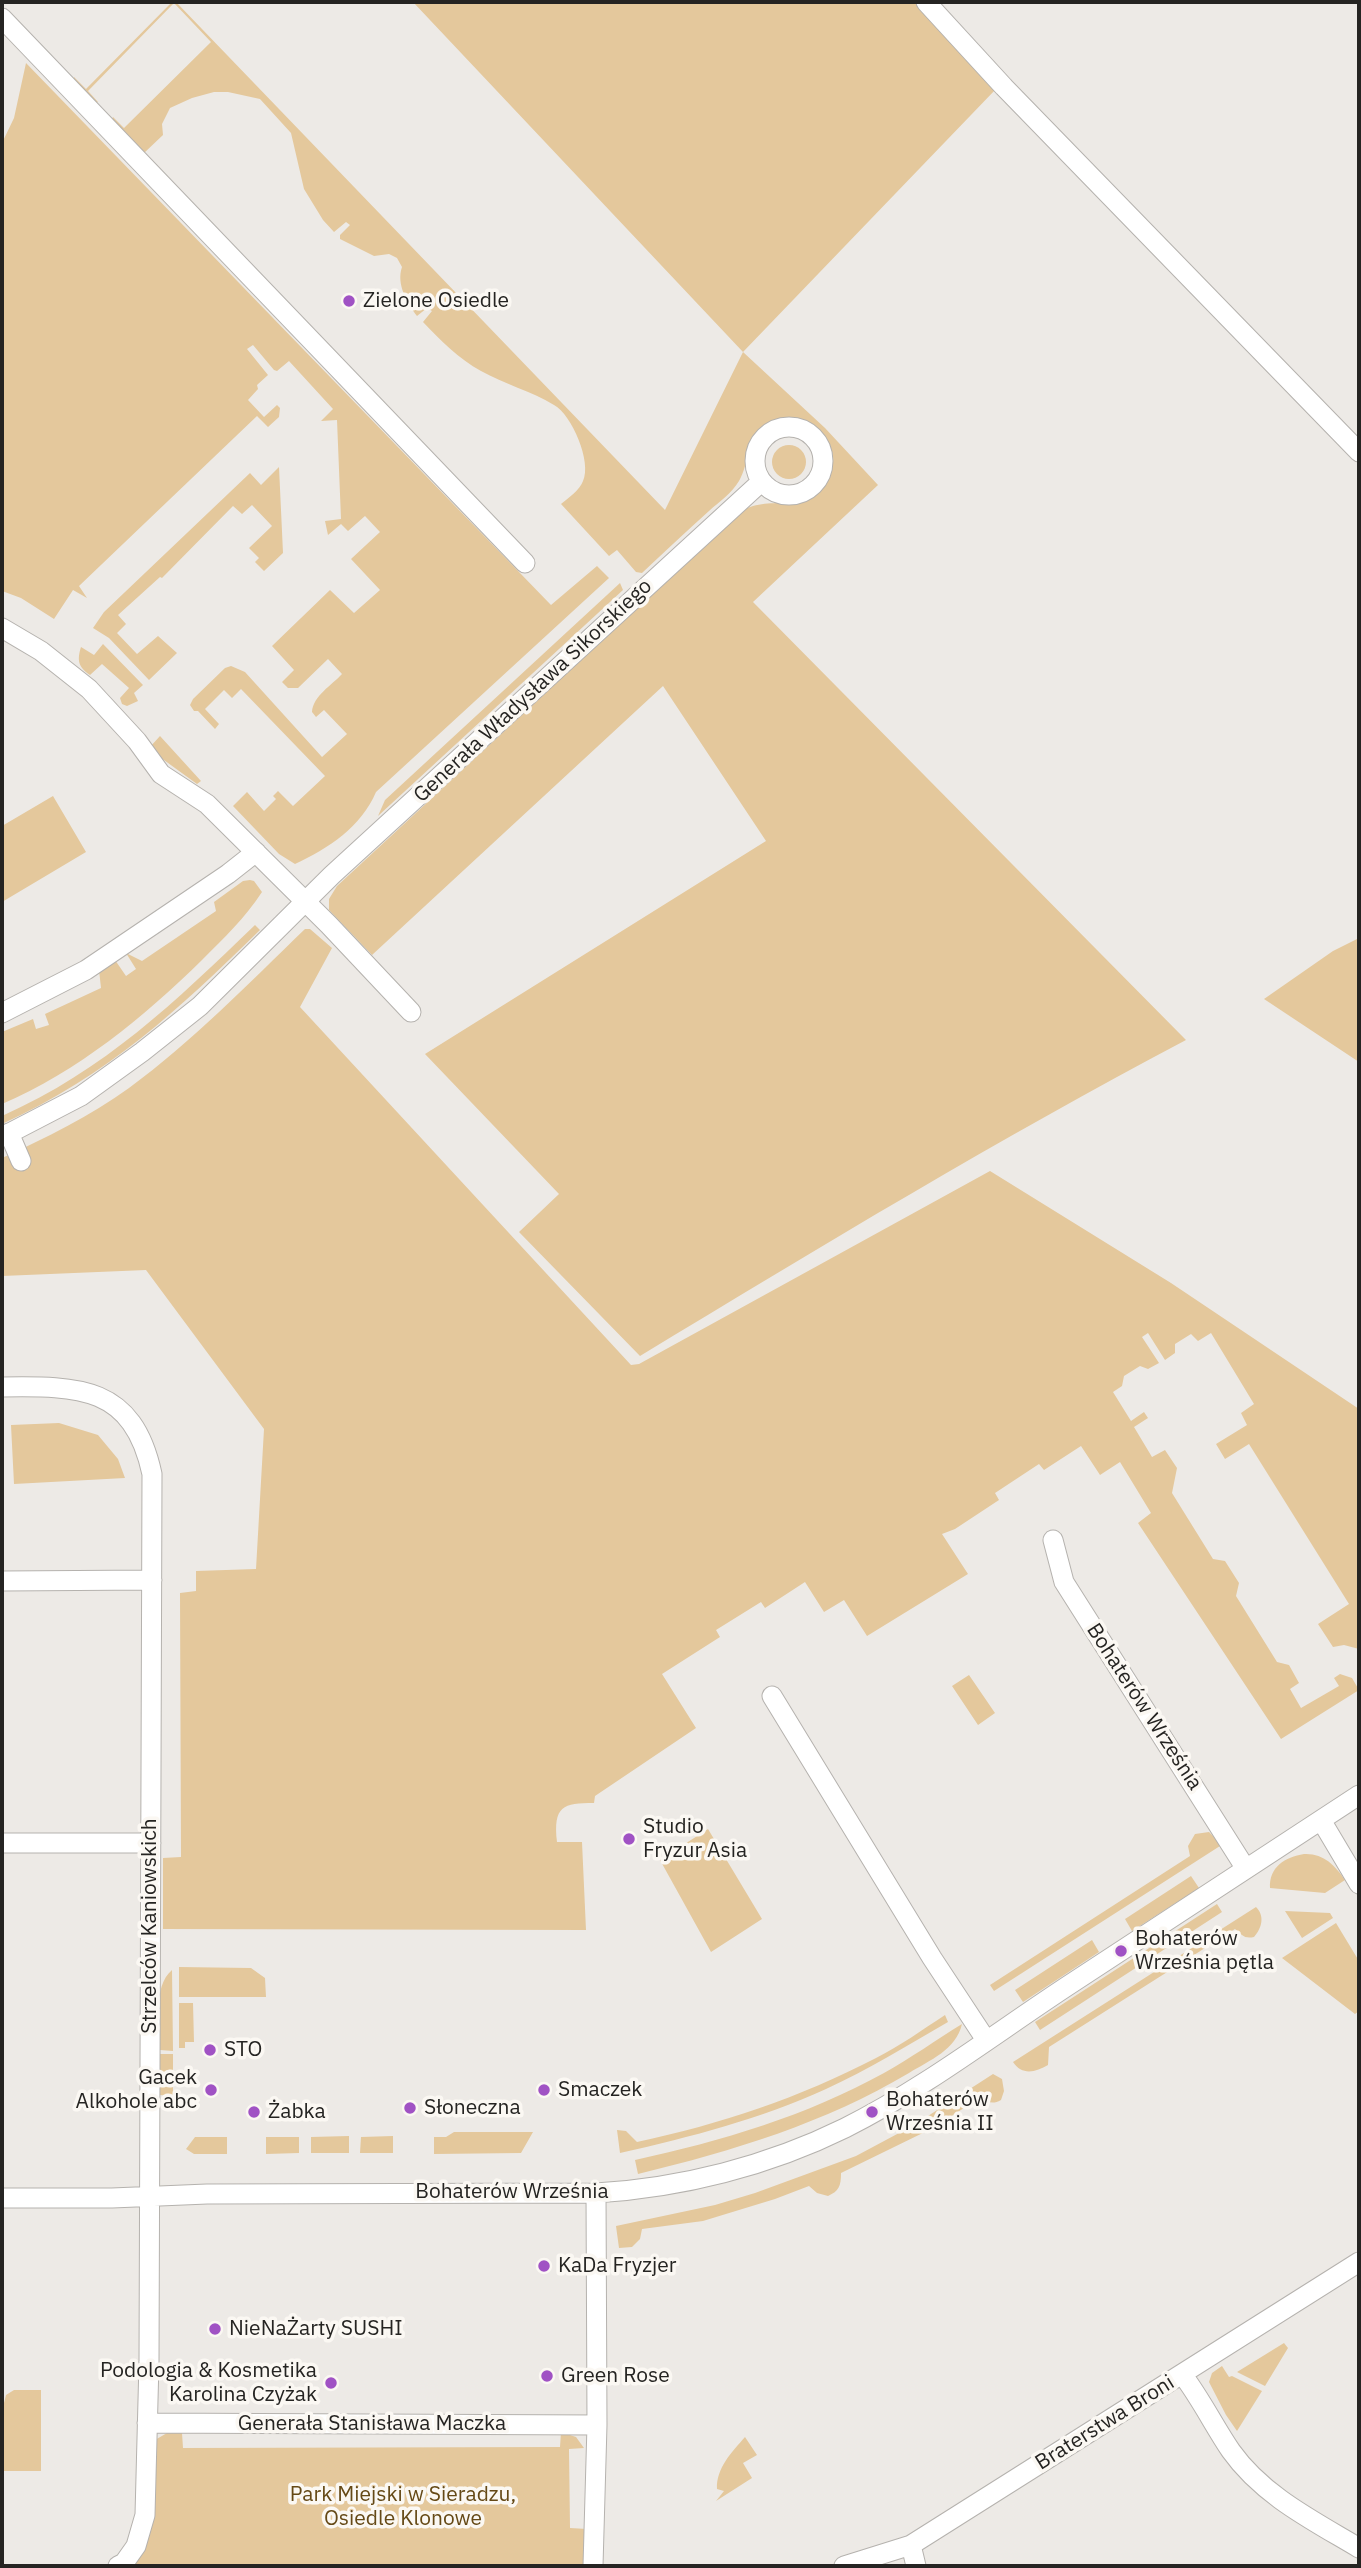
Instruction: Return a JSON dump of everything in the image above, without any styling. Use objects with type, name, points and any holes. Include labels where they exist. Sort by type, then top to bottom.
[{"type":"street","points":[[926,2],[1004,87],[1359,452]]},
{"type":"street","points":[[2,18],[525,563]]},
{"type":"street","name":"Generała Władysława Sikorskiego","points":[[5,1135],[81,1096],[200,1006],[305,901],[761,482]]},
{"type":"street","points":[[2,628],[41,651],[89,689],[136,741],[161,774],[207,804],[411,1012]]},
{"type":"street","points":[[2,1013],[86,970],[228,874],[256,852]]},
{"type":"street","points":[[5,1135],[21,1161]]},
{"type":"street","name":"Strzelców Kaniowskich","points":[[2,1387],[74,1388],[105,1400],[120,1409],[132,1422],[148,1452],[152,1474],[145,2515],[136,2546],[124,2563],[118,2566]]},
{"type":"street","name":"Bohaterów Września","points":[[1053,1540],[1064,1582],[1246,1869]]},
{"type":"street","points":[[2,1580],[152,1580]]},
{"type":"street","points":[[772,1696],[932,1958],[986,2040]]},
{"type":"street","name":"Bohaterów Września","points":[[2,2198],[149,2197],[207,2193],[596,2193],[634,2191],[713,2175],[801,2147],[846,2127],[903,2095],[1359,1795]]},
{"type":"street","points":[[1321,1820],[1359,1884]]},
{"type":"street","points":[[2,1843],[151,1843]]},
{"type":"street","points":[[593,2566],[597,2425],[596,2193]]},
{"type":"street","name":"Braterstwa Broni","points":[[844,2566],[911,2545],[1359,2262]]},
{"type":"street","points":[[1182,2374],[1199,2395],[1232,2452],[1255,2477],[1298,2512],[1359,2548]]},
{"type":"street","name":"Generała Stanisława Maczka","points":[[147,2423],[597,2425]]},
{"type":"street","points":[[911,2545],[916,2566]]},
{"type":"green space","points":[[172,2],[176,2],[665,510],[743,352],[825,428],[878,485],[753,602],[1186,1040],[979,1154],[640,1356],[519,1232],[559,1194],[425,1054],[766,841],[663,686],[372,955],[329,910],[329,899],[337,886],[742,511],[765,504],[799,502],[819,492],[832,469],[833,456],[830,446],[817,429],[797,420],[787,419],[767,425],[755,437],[742,474],[733,489],[642,573],[636,572],[617,550],[609,556],[561,504],[579,488],[585,473],[585,463],[579,440],[561,410],[545,400],[490,376],[457,355],[423,322],[432,311],[427,308],[417,316],[406,299],[400,280],[402,267],[397,258],[389,254],[374,256],[340,239],[340,235],[350,225],[346,222],[334,232],[323,220],[304,189],[291,133],[260,99],[228,92],[214,92],[170,108],[162,124],[163,135],[143,154],[111,121],[113,117],[124,128],[211,42],[174,3],[88,91],[98,102],[73,81],[74,77],[86,89]]},
{"type":"green space","points":[[413,2],[916,2],[996,89],[743,352]]},
{"type":"green space","points":[[26,63],[551,605],[597,566],[609,578],[376,792],[353,826],[320,851],[295,864],[279,854],[233,806],[247,792],[264,811],[276,799],[273,796],[278,791],[293,806],[325,776],[241,689],[232,698],[224,690],[205,709],[219,724],[215,729],[190,705],[225,668],[231,666],[245,672],[322,757],[347,734],[324,710],[316,717],[312,712],[319,696],[342,674],[328,659],[298,688],[288,688],[282,682],[294,670],[272,646],[330,590],[354,613],[380,590],[351,559],[380,532],[365,516],[348,531],[341,524],[328,535],[325,521],[341,519],[337,420],[321,421],[333,409],[289,361],[277,371],[253,345],[247,349],[268,375],[257,385],[258,389],[248,400],[264,417],[277,405],[280,408],[279,417],[268,427],[257,416],[79,586],[87,598],[73,590],[54,619],[21,598],[2,591],[2,143],[14,118]]},
{"type":"green space","points":[[789,445],[801,450],[806,462],[801,474],[789,479],[777,474],[772,462],[777,450]]},
{"type":"green space","points":[[279,467],[283,553],[264,571],[255,562],[259,558],[249,548],[272,526],[252,505],[242,514],[233,506],[162,578],[118,615],[126,624],[117,633],[137,654],[158,636],[177,653],[149,680],[109,638],[93,628],[104,612],[250,473],[261,485]]},
{"type":"green space","points":[[620,583],[623,590],[378,816],[385,800]]},
{"type":"green space","points":[[103,644],[143,685],[134,693],[138,701],[127,706],[122,704],[120,698],[129,688],[102,664],[90,675],[81,666],[81,647],[94,655]]},
{"type":"green space","points":[[160,736],[201,781],[197,784],[157,755],[150,747]]},
{"type":"green space","points":[[53,796],[86,852],[2,902],[2,826]]},
{"type":"green space","points":[[243,881],[254,881],[262,892],[218,944],[157,1002],[83,1059],[30,1091],[2,1104],[2,1032],[33,1019],[36,1029],[49,1025],[45,1014],[101,988],[99,970],[115,960],[126,976],[136,969],[126,953],[142,961],[216,911],[214,902]]},
{"type":"green space","points":[[255,925],[260,930],[140,1039],[76,1084],[2,1124],[2,1116],[74,1078],[137,1032]]},
{"type":"green space","points":[[305,929],[310,929],[332,948],[300,1007],[631,1365],[639,1364],[990,1171],[1171,1283],[1359,1409],[1359,1649],[1344,1645],[1333,1647],[1318,1624],[1349,1604],[1249,1444],[1225,1459],[1216,1444],[1247,1425],[1241,1413],[1254,1404],[1211,1333],[1198,1341],[1191,1334],[1175,1344],[1175,1353],[1165,1360],[1148,1333],[1142,1337],[1159,1363],[1148,1369],[1140,1366],[1124,1376],[1122,1386],[1113,1392],[1131,1421],[1144,1412],[1148,1418],[1134,1427],[1152,1457],[1165,1450],[1177,1468],[1172,1493],[1213,1559],[1225,1561],[1239,1583],[1236,1596],[1277,1662],[1289,1665],[1299,1683],[1290,1689],[1301,1708],[1339,1686],[1334,1678],[1340,1674],[1352,1678],[1359,1690],[1281,1739],[1138,1523],[1151,1513],[1120,1462],[1100,1475],[1081,1446],[1044,1470],[1039,1464],[995,1493],[999,1500],[955,1529],[942,1534],[968,1574],[867,1636],[844,1600],[824,1612],[805,1582],[765,1608],[761,1602],[716,1630],[720,1637],[662,1674],[696,1728],[595,1796],[594,1803],[568,1806],[559,1814],[557,1842],[582,1842],[586,1930],[163,1929],[163,1858],[181,1857],[180,1593],[196,1591],[196,1571],[256,1569],[264,1429],[146,1270],[2,1276],[2,1158],[99,1108],[153,1070],[198,1032]]},
{"type":"green space","points":[[1359,938],[1359,1062],[1264,999],[1333,951]]},
{"type":"green space","points":[[59,1423],[98,1435],[118,1459],[125,1478],[14,1484],[11,1425]]},
{"type":"green space","points":[[969,1675],[995,1713],[978,1725],[952,1686]]},
{"type":"green space","points":[[708,1829],[762,1919],[711,1952],[660,1860]]},
{"type":"green space","points":[[1209,1832],[1220,1846],[994,1991],[990,1985],[1190,1856],[1188,1846],[1195,1834]]},
{"type":"green space","points":[[1304,1854],[1328,1861],[1345,1880],[1325,1893],[1270,1888],[1272,1874],[1280,1864]]},
{"type":"green space","points":[[1191,1876],[1199,1888],[1132,1931],[1125,1919]]},
{"type":"green space","points":[[1217,1904],[1222,1912],[1040,2030],[1035,2022]]},
{"type":"green space","points":[[1256,1907],[1261,1914],[1261,1922],[1254,1937],[1245,1937],[1235,1929],[1049,2047],[1048,2065],[1034,2071],[1025,2071],[1013,2062]]},
{"type":"green space","points":[[1285,1911],[1330,1913],[1333,1918],[1302,1938]]},
{"type":"green space","points":[[1336,1923],[1359,1961],[1359,2011],[1355,2014],[1282,1958]]},
{"type":"green space","points":[[1092,1940],[1099,1952],[1023,2002],[1015,1990]]},
{"type":"green space","points":[[179,1967],[251,1968],[265,1978],[266,1997],[179,1997]]},
{"type":"green space","points":[[172,1970],[173,2051],[160,2050],[159,2019],[159,1996],[166,1977]]},
{"type":"green space","points":[[179,2003],[193,2003],[194,2042],[185,2042],[185,2048],[179,2048]]},
{"type":"green space","points":[[945,2015],[948,2022],[857,2074],[801,2100],[725,2126],[620,2153],[617,2130],[626,2131],[637,2142],[699,2127],[759,2108],[876,2058]]},
{"type":"green space","points":[[962,2024],[954,2041],[941,2053],[845,2107],[778,2134],[709,2156],[638,2174],[635,2160],[763,2126],[824,2102],[884,2073]]},
{"type":"green space","points":[[160,2054],[173,2054],[173,2096],[159,2095]]},
{"type":"green space","points":[[993,2074],[1002,2079],[1004,2091],[1001,2100],[990,2102],[981,2097],[933,2128],[841,2173],[839,2188],[828,2196],[817,2193],[809,2186],[703,2221],[642,2229],[640,2239],[632,2247],[619,2248],[616,2226],[715,2205],[856,2156],[914,2125]]},
{"type":"green space","points":[[454,2132],[533,2132],[521,2153],[434,2154],[434,2137],[446,2137]]},
{"type":"green space","points":[[349,2136],[349,2153],[311,2153],[311,2137]]},
{"type":"green space","points":[[393,2136],[393,2153],[360,2153],[361,2137]]},
{"type":"green space","points":[[195,2137],[227,2137],[227,2154],[194,2154],[186,2149]]},
{"type":"green space","points":[[266,2137],[299,2137],[299,2153],[266,2154]]},
{"type":"green space","points":[[1284,2343],[1288,2348],[1265,2386],[1237,2372]]},
{"type":"green space","points":[[1222,2366],[1229,2377],[1262,2391],[1237,2431],[1209,2382],[1212,2373]]},
{"type":"green space","points":[[14,2390],[41,2390],[41,2471],[2,2471],[4,2403],[6,2395]]},
{"type":"green space","name":"Park Miejski w Sieradzu, Osiedle Klonowe","points":[[561,2432],[576,2437],[584,2448],[569,2449],[570,2528],[587,2529],[584,2566],[127,2566],[155,2440],[167,2433],[182,2433],[183,2448],[560,2447]]},
{"type":"green space","points":[[745,2437],[757,2455],[743,2463],[752,2478],[716,2501],[724,2491],[717,2489],[722,2467]]},
{"type":"place","name":"Zielone Osiedle","points":[[349,301]]},
{"type":"place","name":"Studio Fryzur Asia","points":[[629,1839]]},
{"type":"place","name":"Bohaterów Września pętla","points":[[1121,1951]]},
{"type":"place","name":"STO","points":[[210,2050]]},
{"type":"place","name":"Gacek Alkohole abc","points":[[211,2090]]},
{"type":"place","name":"Smaczek","points":[[544,2090]]},
{"type":"place","name":"Słoneczna","points":[[410,2108]]},
{"type":"place","name":"Żabka","points":[[254,2112]]},
{"type":"place","name":"Bohaterów Września II","points":[[872,2112]]},
{"type":"place","name":"KaDa Fryzjer","points":[[544,2266]]},
{"type":"place","name":"NieNaŻarty SUSHI","points":[[215,2329]]},
{"type":"place","name":"Green Rose","points":[[547,2376]]},
{"type":"place","name":"Podologia & Kosmetika Karolina Czyżak","points":[[331,2383]]}]
